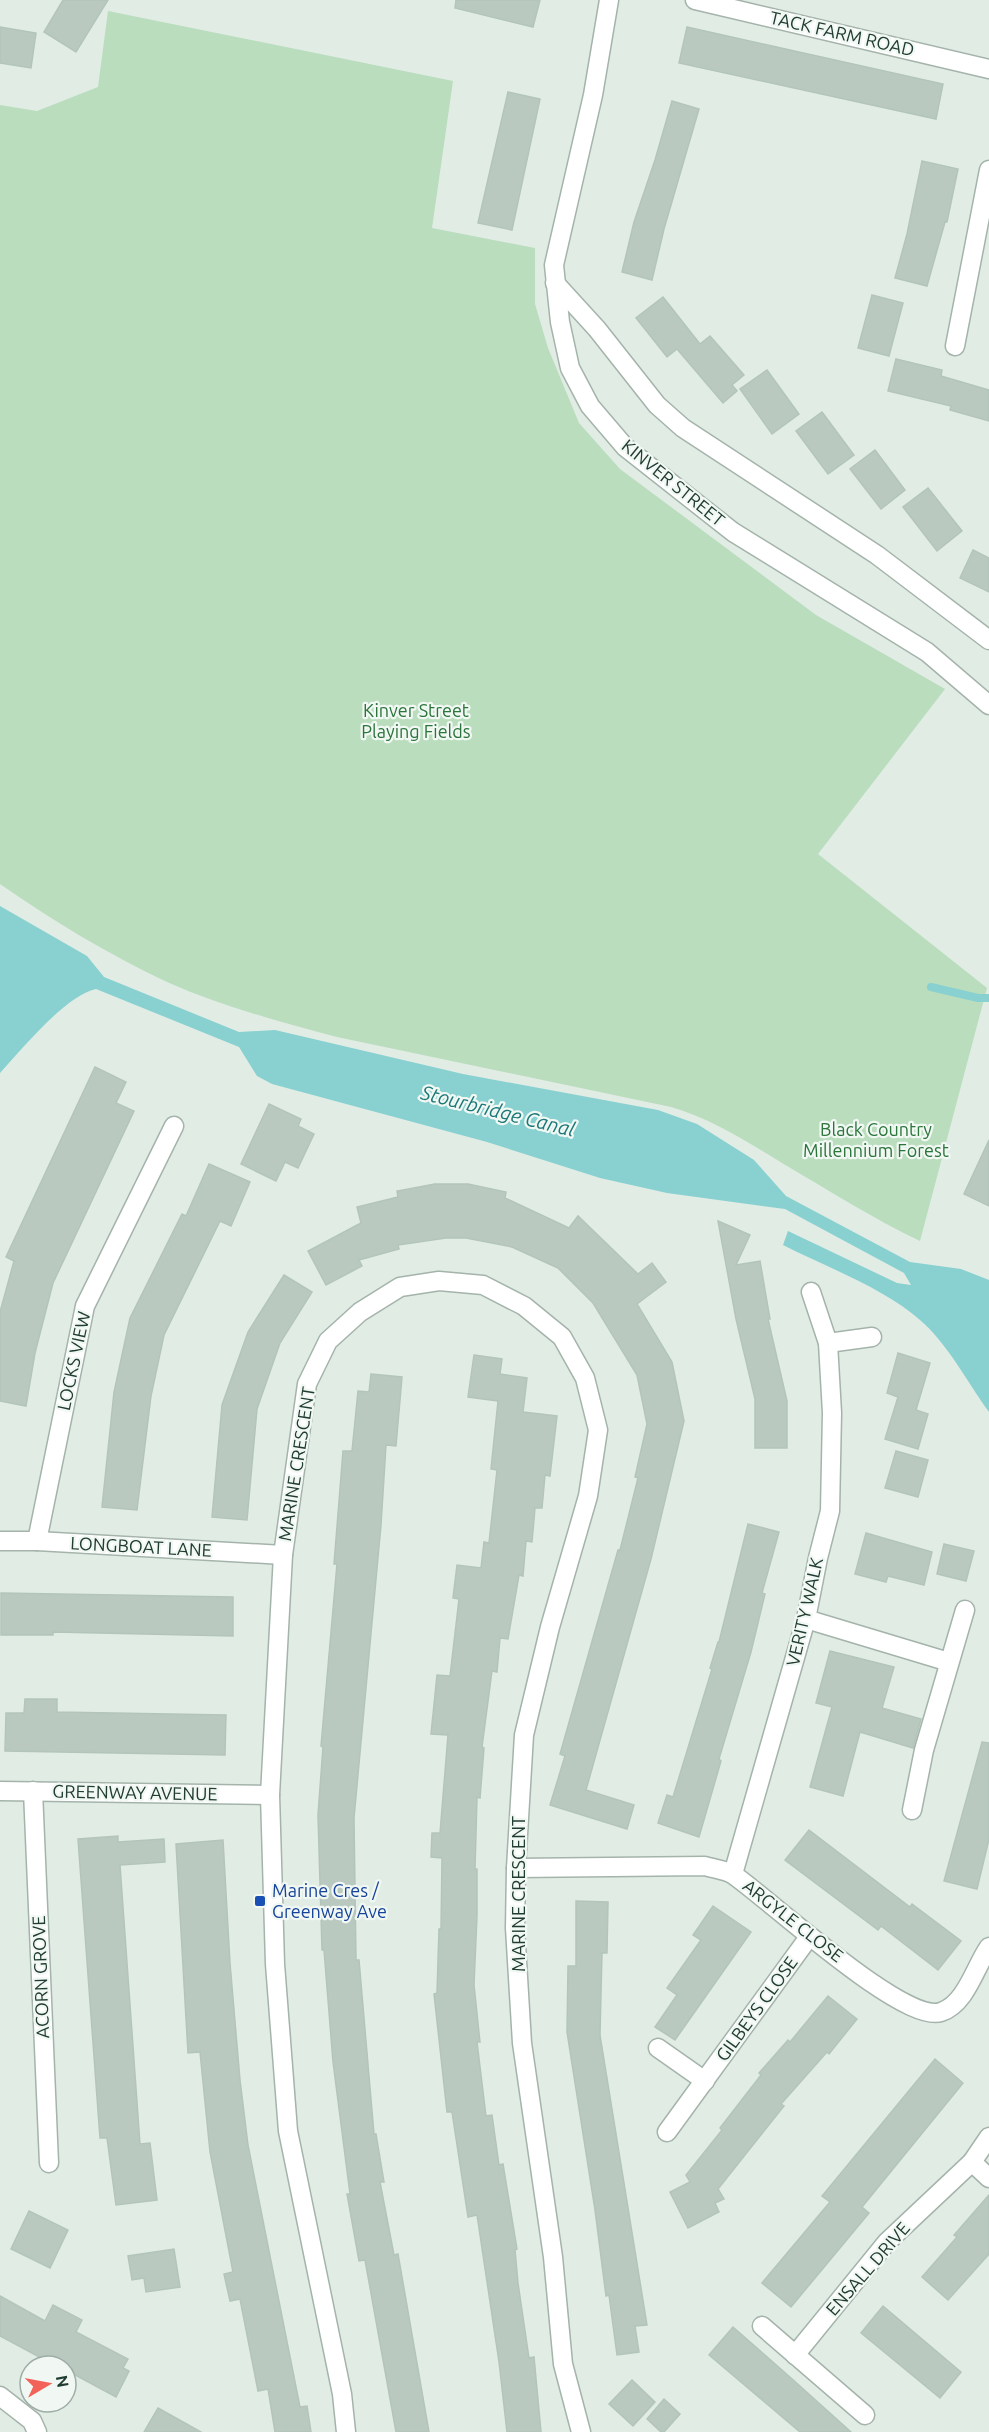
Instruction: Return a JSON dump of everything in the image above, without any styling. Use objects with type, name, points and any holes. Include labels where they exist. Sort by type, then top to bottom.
[{"type":"street","name":"KINVER STREET","points":[[609,0],[593,95],[554,265],[560,322],[570,368],[590,406],[625,447],[733,532],[927,652],[989,705]]},
{"type":"street","name":"TACK FARM ROAD","points":[[695,0],[989,69]]},
{"type":"street","points":[[955,346],[989,170]]},
{"type":"street","points":[[555,283],[597,329],[657,405],[683,428],[869,549],[989,640]]},
{"type":"street","name":"LOCKS VIEW","points":[[37,1541],[85,1306],[174,1126]]},
{"type":"street","name":"MARINE CRESCENT","points":[[346,2432],[342,2394],[288,2131],[275,1965],[270,1795],[283,1555],[307,1384],[328,1341],[360,1312],[400,1287],[439,1281],[483,1286],[524,1305],[562,1338],[585,1378],[598,1430],[588,1496],[550,1627],[524,1735],[516,1868],[515,1928],[522,2043],[553,2257],[563,2364],[581,2432]]},
{"type":"street","name":"VERITY WALK","points":[[734,1874],[806,1619],[830,1511],[832,1413],[828,1343],[811,1292]]},
{"type":"street","points":[[828,1343],[872,1337]]},
{"type":"street","name":"LONGBOAT LANE","points":[[0,1541],[37,1541],[283,1555]]},
{"type":"street","points":[[912,1810],[924,1750],[965,1610]]},
{"type":"street","points":[[806,1619],[949,1662]]},
{"type":"street","name":"GREENWAY AVENUE","points":[[0,1791],[270,1795]]},
{"type":"street","name":"ACORN GROVE","points":[[33,1791],[49,2163]]},
{"type":"street","name":"ARGYLE CLOSE","points":[[516,1868],[705,1866],[734,1874],[809,1937],[902,2003],[923,2011],[941,2012],[963,1996],[989,1947]]},
{"type":"street","name":"GILBEYS CLOSE","points":[[667,2133],[809,1937]]},
{"type":"street","name":"GILBEYS CLOSE","points":[[658,2048],[705,2081]]},
{"type":"street","name":"ENSALL DRIVE","points":[[795,2355],[886,2242],[972,2162],[989,2137]]},
{"type":"street","points":[[972,2162],[989,2178]]},
{"type":"street","points":[[762,2326],[865,2415]]},
{"type":"street","points":[[0,2396],[32,2421],[37,2432]]},
{"type":"green space","name":"Kinver Street Playing Fields","points":[[108,11],[453,81],[432,228],[535,248],[535,304],[548,348],[579,423],[620,469],[816,615],[945,689],[818,854],[987,988],[920,1241],[867,1213],[728,1131],[686,1112],[337,1037],[229,1006],[187,991],[102,949],[0,884],[0,105],[37,111],[98,87]]},
{"type":"water","name":"Stourbridge Canal","points":[[0,906],[87,956],[104,977],[239,1032],[275,1030],[463,1074],[658,1110],[697,1124],[754,1160],[786,1196],[910,1262],[961,1269],[989,1280],[989,1412],[939,1340],[906,1308],[872,1288],[783,1245],[788,1231],[897,1283],[911,1285],[904,1273],[785,1209],[667,1193],[600,1178],[487,1142],[272,1084],[257,1076],[239,1047],[96,989],[84,994],[58,1012],[0,1073]]},
{"type":"building","points":[[63,0],[108,0],[76,52],[44,32]]},
{"type":"building","points":[[456,0],[540,0],[533,27],[455,8]]},
{"type":"building","points":[[0,27],[36,33],[31,68],[0,63]]},
{"type":"building","points":[[687,27],[943,84],[936,119],[679,63]]},
{"type":"building","points":[[508,92],[540,99],[512,230],[478,223]]},
{"type":"building","points":[[672,101],[699,109],[664,229],[652,280],[622,272],[634,222]]},
{"type":"building","points":[[922,161],[958,169],[947,222],[945,222],[927,286],[895,278]]},
{"type":"building","points":[[872,295],[903,303],[889,356],[858,348]]},
{"type":"building","points":[[663,297],[700,344],[710,336],[744,375],[732,385],[737,391],[723,403],[677,349],[667,357],[636,318]]},
{"type":"building","points":[[896,359],[942,370],[941,376],[989,390],[989,421],[950,410],[951,406],[888,391]]},
{"type":"building","points":[[767,370],[799,414],[772,434],[740,389]]},
{"type":"building","points":[[822,412],[854,455],[828,474],[796,431]]},
{"type":"building","points":[[875,450],[905,490],[881,509],[850,469]]},
{"type":"building","points":[[928,488],[962,531],[937,551],[903,507]]},
{"type":"building","points":[[973,550],[989,558],[989,592],[960,578]]},
{"type":"building","points":[[95,1067],[126,1082],[116,1103],[134,1111],[53,1283],[35,1353],[26,1406],[0,1401],[0,1312],[14,1261],[6,1257]]},
{"type":"building","points":[[269,1104],[301,1119],[298,1126],[314,1134],[298,1168],[285,1162],[276,1181],[241,1164]]},
{"type":"building","points":[[989,1140],[989,1206],[964,1194]]},
{"type":"building","points":[[209,1164],[250,1182],[231,1226],[220,1221],[164,1335],[151,1396],[137,1510],[102,1507],[114,1392],[130,1318],[182,1214],[186,1216]]},
{"type":"building","points":[[435,1184],[468,1184],[506,1192],[505,1198],[569,1228],[578,1216],[638,1274],[652,1263],[666,1282],[637,1304],[672,1362],[684,1421],[651,1559],[586,1790],[634,1805],[627,1829],[550,1805],[565,1756],[560,1754],[618,1550],[620,1550],[638,1478],[635,1477],[647,1424],[637,1375],[593,1303],[558,1268],[512,1247],[466,1238],[446,1238],[398,1245],[399,1249],[359,1260],[362,1266],[326,1285],[308,1251],[361,1223],[357,1207],[398,1197],[397,1191]]},
{"type":"building","points":[[718,1221],[750,1235],[736,1265],[760,1261],[770,1319],[768,1319],[787,1401],[787,1448],[755,1448],[755,1399],[736,1319]]},
{"type":"building","points":[[284,1275],[312,1292],[280,1343],[257,1409],[247,1520],[212,1517],[222,1405],[248,1332]]},
{"type":"building","points":[[898,1353],[930,1363],[916,1410],[928,1414],[918,1449],[885,1439],[898,1397],[887,1393]]},
{"type":"building","points":[[474,1355],[502,1359],[500,1374],[527,1378],[523,1412],[557,1416],[550,1476],[545,1475],[542,1508],[535,1508],[532,1542],[526,1541],[523,1576],[519,1575],[508,1639],[500,1638],[497,1672],[492,1671],[482,1747],[484,1748],[480,1798],[477,1797],[475,1869],[477,1869],[477,1915],[474,1985],[480,2042],[477,2042],[486,2116],[492,2115],[499,2165],[503,2164],[517,2249],[515,2250],[518,2283],[529,2358],[534,2357],[541,2432],[507,2432],[477,2215],[468,2217],[452,2112],[447,2112],[434,1994],[437,1993],[439,1929],[441,1929],[442,1858],[431,1857],[432,1833],[440,1833],[448,1735],[431,1734],[437,1675],[450,1676],[459,1599],[453,1598],[457,1565],[481,1568],[484,1542],[489,1543],[497,1470],[491,1469],[498,1401],[468,1397]]},
{"type":"building","points":[[371,1374],[402,1377],[396,1446],[386,1445],[381,1525],[354,1818],[356,1960],[359,1960],[374,2134],[376,2134],[384,2182],[380,2182],[394,2255],[398,2254],[429,2432],[396,2432],[365,2260],[359,2261],[347,2194],[350,2194],[333,2062],[324,1950],[322,1950],[318,1815],[343,1451],[352,1451],[358,1391],[369,1392]]},
{"type":"building","points":[[896,1451],[928,1460],[918,1497],[885,1488]]},
{"type":"building","points":[[748,1524],[779,1532],[762,1593],[765,1594],[751,1652],[719,1759],[721,1761],[699,1837],[658,1823],[667,1795],[673,1797],[712,1669],[710,1668],[719,1642]]},
{"type":"building","points":[[866,1533],[932,1552],[924,1585],[888,1576],[886,1582],[855,1574]]},
{"type":"building","points":[[944,1544],[974,1551],[966,1581],[937,1574]]},
{"type":"building","points":[[1,1593],[233,1597],[233,1636],[53,1632],[53,1635],[1,1635]]},
{"type":"building","points":[[830,1651],[894,1667],[882,1708],[921,1719],[913,1748],[860,1732],[843,1796],[810,1787],[832,1707],[816,1703]]},
{"type":"building","points":[[25,1699],[57,1699],[57,1712],[226,1715],[225,1755],[5,1751],[6,1713],[24,1713]]},
{"type":"building","points":[[982,1742],[989,1743],[989,1839],[977,1889],[944,1881]]},
{"type":"building","points":[[809,1830],[910,1907],[912,1904],[961,1941],[938,1970],[881,1926],[878,1930],[785,1860]]},
{"type":"building","points":[[118,1836],[118,1842],[164,1839],[165,1862],[120,1865],[140,2144],[150,2143],[157,2200],[116,2205],[107,2138],[100,2138],[78,1839]]},
{"type":"building","points":[[223,1840],[230,1963],[248,2145],[300,2407],[307,2406],[311,2432],[275,2432],[268,2389],[258,2391],[240,2299],[230,2301],[224,2274],[233,2272],[210,2152],[200,2052],[188,2053],[176,1844]]},
{"type":"building","points":[[576,1901],[608,1902],[607,1953],[602,1953],[600,2035],[647,2325],[635,2326],[639,2352],[617,2355],[609,2295],[606,2296],[567,2032],[568,1966],[576,1966]]},
{"type":"building","points":[[713,1906],[751,1932],[675,2040],[655,2027],[677,1995],[667,1988],[701,1940],[693,1935]]},
{"type":"building","points":[[828,1996],[857,2019],[829,2054],[827,2052],[781,2104],[784,2106],[718,2189],[724,2199],[715,2203],[719,2212],[688,2228],[670,2192],[690,2182],[686,2175],[722,2130],[720,2128],[761,2075],[759,2073],[788,2040],[790,2042]]},
{"type":"building","points":[[935,2059],[963,2083],[862,2207],[869,2213],[791,2307],[762,2283],[830,2202],[822,2196]]},
{"type":"building","points":[[989,2195],[989,2254],[948,2300],[922,2277]]},
{"type":"building","points":[[29,2211],[68,2230],[50,2268],[11,2249]]},
{"type":"building","points":[[174,2249],[180,2287],[146,2292],[144,2278],[132,2280],[128,2256]]},
{"type":"building","points":[[0,2296],[45,2321],[53,2305],[82,2320],[76,2332],[128,2359],[123,2368],[129,2371],[116,2397],[78,2376],[78,2354],[34,2354],[0,2336]]},
{"type":"building","points":[[883,2306],[961,2372],[940,2398],[861,2333]]},
{"type":"building","points":[[733,2327],[851,2432],[800,2432],[709,2355]]},
{"type":"building","points":[[632,2380],[655,2402],[633,2426],[609,2404]]},
{"type":"building","points":[[664,2399],[680,2414],[664,2432],[661,2432],[647,2419]]},
{"type":"building","points":[[158,2408],[201,2432],[144,2432]]},
{"type":"waterway","points":[[931,987],[978,998],[989,998]]},
{"type":"place","name":"Marine Cres / Greenway Ave","points":[[260,1901]]},
{"type":"park label","name":"Black Country Millennium Forest","points":[[876,1140]]}]
